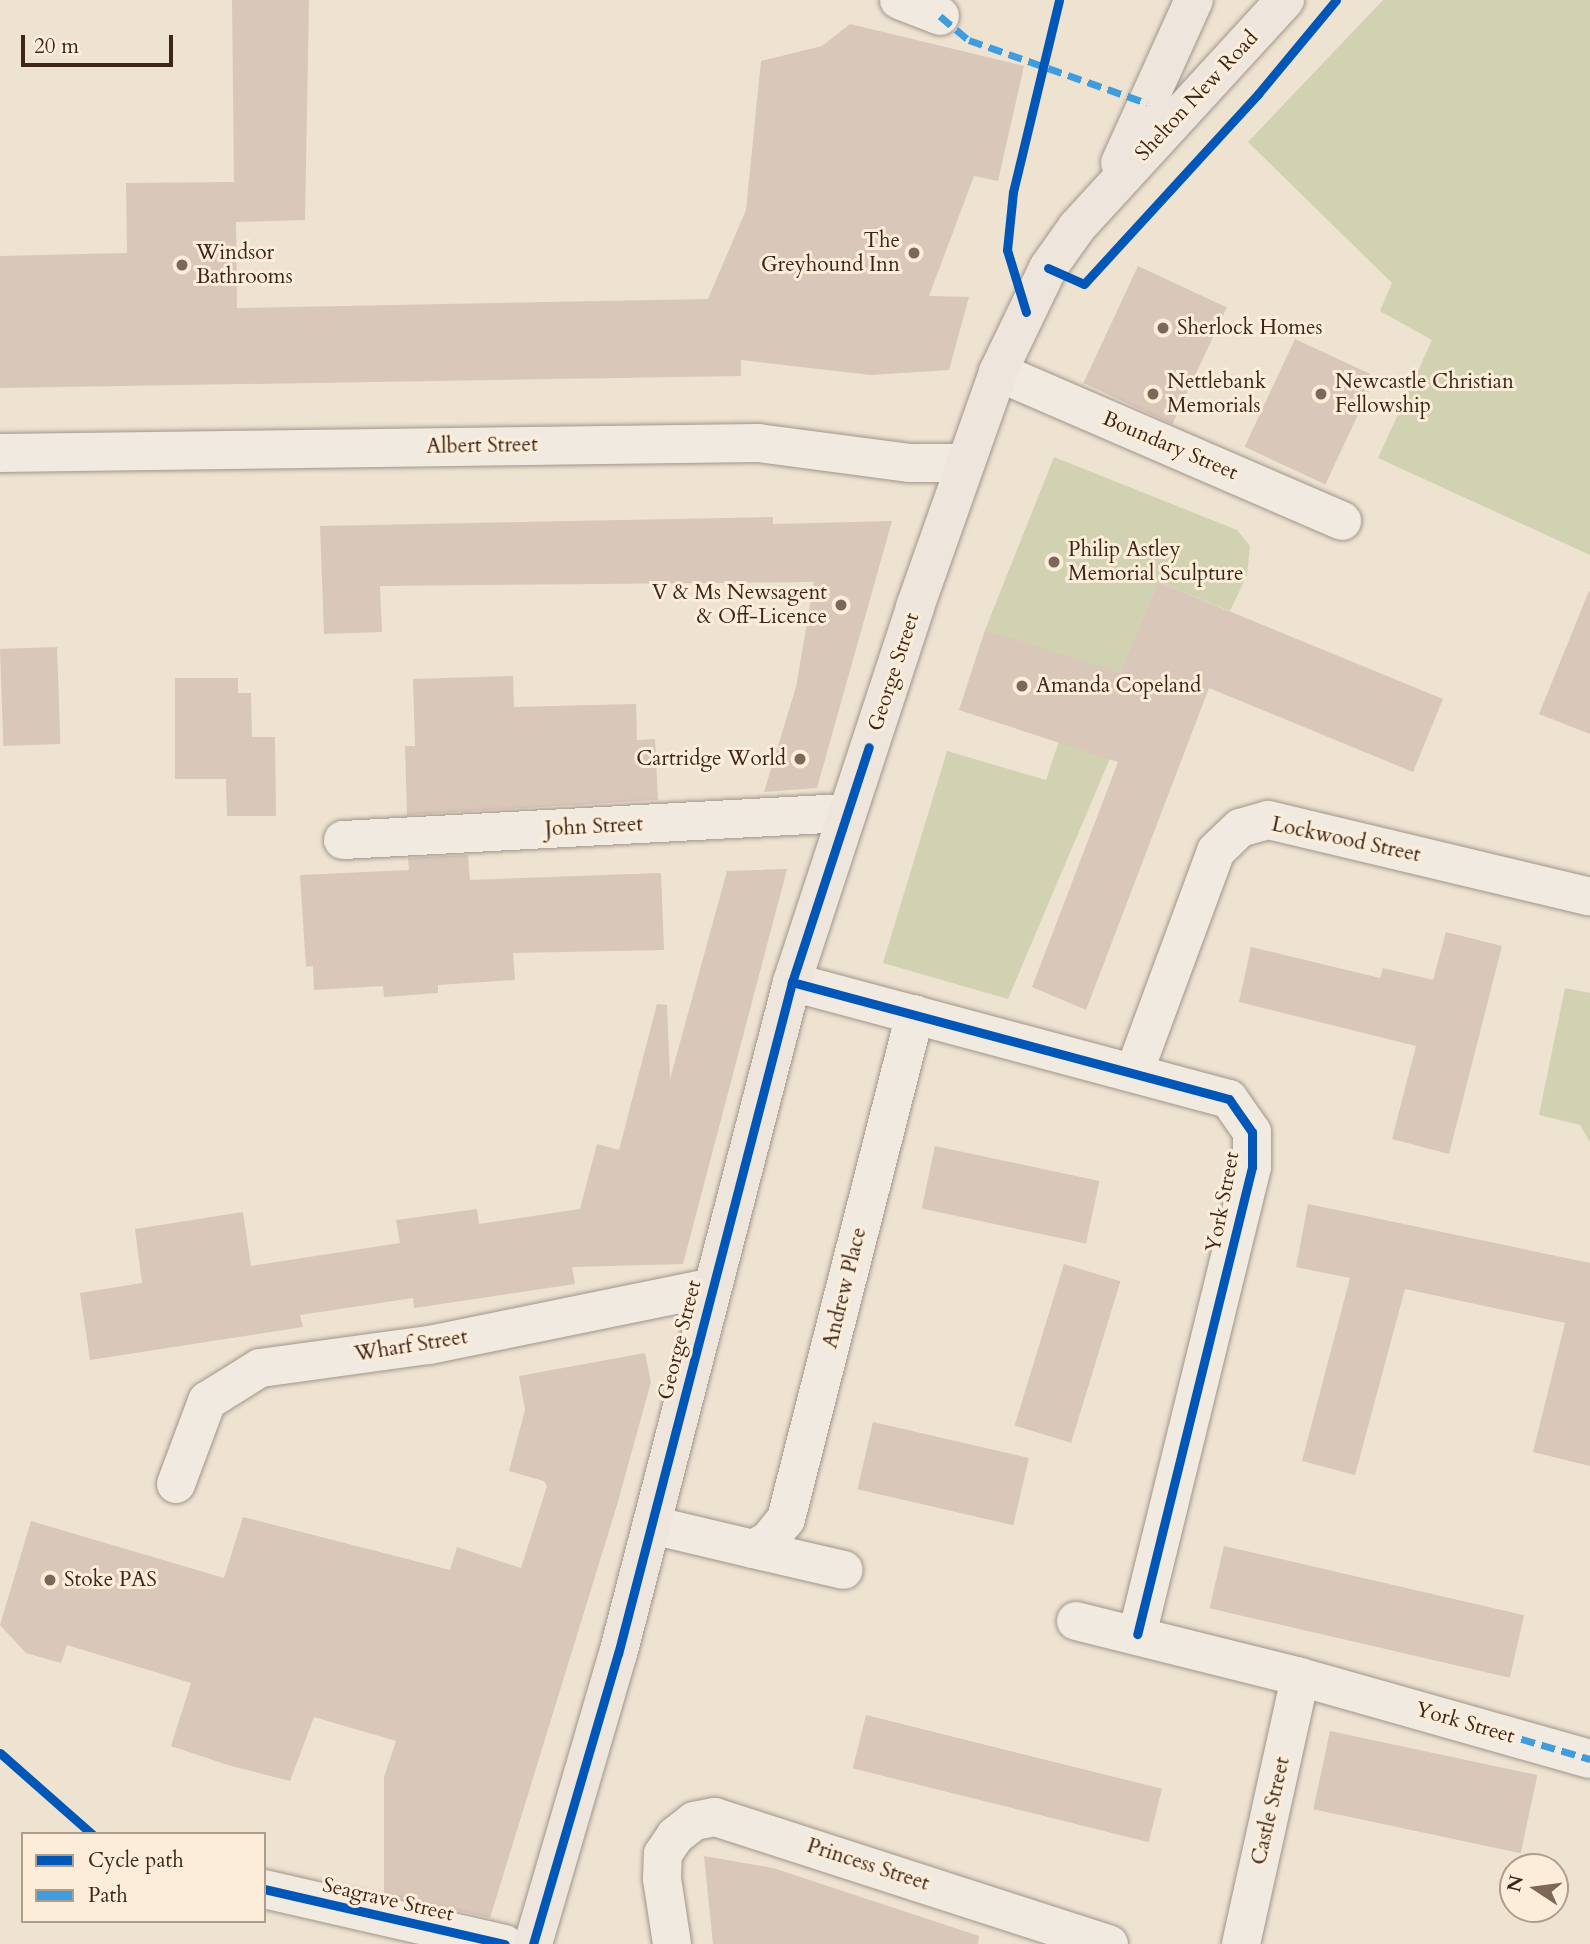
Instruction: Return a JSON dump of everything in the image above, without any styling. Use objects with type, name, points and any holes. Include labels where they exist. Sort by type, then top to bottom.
[{"type":"main road","name":"Shelton New Road","points":[[1108,191],[1194,0]]},
{"type":"main road","name":"Shelton New Road","points":[[1077,227],[1285,0]]},
{"type":"main road","name":"George Street","points":[[533,1944],[652,1525],[710,1289],[792,982],[845,813],[964,463],[998,372],[1048,268],[1077,227]]},
{"type":"street","points":[[899,0],[940,16]]},
{"type":"street","name":"Boundary Street","points":[[998,372],[1342,521]]},
{"type":"street","name":"Albert Street","points":[[0,453],[758,443],[909,463],[964,463]]},
{"type":"street","name":"John Street","points":[[343,840],[845,813]]},
{"type":"street","name":"Lockwood Street","points":[[1135,1070],[1216,851],[1240,828],[1268,821],[1590,897]]},
{"type":"street","name":"York Street","points":[[792,982],[1135,1070],[1230,1099],[1252,1132],[1252,1167],[1137,1634]]},
{"type":"street","name":"Andrew Place","points":[[753,1549],[769,1540],[786,1519],[915,1014]]},
{"type":"street","name":"Wharf Street","points":[[176,1484],[207,1401],[260,1368],[429,1345],[710,1289]]},
{"type":"street","points":[[652,1525],[844,1570]]},
{"type":"street","name":"York Street","points":[[1076,1621],[1137,1634],[1300,1677],[1590,1759]]},
{"type":"street","name":"Castle Street","points":[[1241,1944],[1300,1677]]},
{"type":"street","name":"Princess Street","points":[[672,1944],[662,1880],[663,1854],[674,1836],[694,1821],[715,1817],[1109,1944]]},
{"type":"street","name":"Seagrave Street","points":[[266,1889],[505,1944]]},
{"type":"green space","points":[[1383,0],[1590,0],[1590,555],[1378,458],[1432,340],[1380,311],[1392,283],[1248,142]]},
{"type":"green space","points":[[1054,457],[1237,530],[1250,546],[1247,575],[1230,611],[1158,582],[1119,676],[985,630]]},
{"type":"green space","points":[[1069,711],[1122,730],[1008,999],[883,963],[947,751],[1046,780]]},
{"type":"green space","points":[[1565,988],[1590,993],[1590,1142],[1580,1125],[1539,1115]]},
{"type":"building","points":[[232,0],[309,0],[305,220],[236,222],[237,308],[708,299],[746,210],[761,61],[822,46],[850,24],[1024,66],[998,181],[974,176],[929,296],[969,297],[949,370],[871,375],[741,360],[741,376],[0,388],[0,256],[127,253],[126,183],[234,182]]},
{"type":"building","name":"Sherlock Homes","points":[[1138,266],[1227,307],[1172,424],[1083,383]]},
{"type":"building","name":"Newcastle Christian Fellowship","points":[[1295,339],[1376,377],[1325,484],[1245,447]]},
{"type":"building","points":[[773,517],[773,524],[892,521],[817,788],[764,792],[796,687],[814,582],[380,586],[382,632],[324,634],[320,526]]},
{"type":"building","points":[[1158,582],[1443,699],[1413,772],[1209,688],[1086,1010],[1032,987],[1118,762],[959,710],[985,630],[1120,673]]},
{"type":"building","points":[[1590,592],[1590,734],[1539,714]]},
{"type":"building","points":[[57,647],[60,744],[3,746],[0,649]]},
{"type":"building","points":[[513,676],[514,707],[636,704],[637,740],[655,739],[658,800],[407,815],[405,746],[415,746],[413,679]]},
{"type":"building","points":[[175,678],[238,678],[238,693],[251,693],[252,737],[275,737],[276,816],[227,816],[226,779],[175,779]]},
{"type":"building","points":[[468,855],[470,880],[661,873],[664,950],[513,953],[515,980],[438,985],[438,993],[384,997],[383,986],[314,990],[313,966],[306,967],[300,875],[409,870],[408,858]]},
{"type":"building","points":[[787,869],[683,1264],[572,1267],[575,1284],[414,1308],[413,1298],[300,1315],[303,1327],[90,1360],[80,1293],[142,1283],[135,1229],[243,1212],[251,1266],[400,1243],[396,1220],[477,1209],[479,1224],[580,1209],[597,1144],[619,1150],[657,1004],[667,1005],[670,1079],[727,871]]},
{"type":"building","points":[[1446,932],[1502,946],[1449,1154],[1392,1139],[1416,1046],[1239,1002],[1251,947],[1380,978],[1383,968],[1433,980]]},
{"type":"building","points":[[935,1146],[1099,1181],[1086,1244],[922,1209]]},
{"type":"building","points":[[1308,1204],[1590,1263],[1590,1466],[1533,1452],[1565,1323],[1405,1289],[1355,1475],[1302,1461],[1350,1278],[1296,1267]]},
{"type":"building","points":[[1064,1264],[1120,1281],[1071,1443],[1015,1426]]},
{"type":"building","points":[[645,1353],[651,1382],[617,1505],[490,1918],[384,1894],[384,1777],[396,1741],[314,1717],[290,1781],[231,1766],[171,1746],[191,1683],[67,1645],[61,1663],[26,1653],[0,1625],[31,1521],[224,1578],[243,1517],[450,1570],[457,1547],[521,1568],[547,1486],[544,1481],[509,1471],[525,1410],[519,1376]]},
{"type":"building","points":[[873,1422],[1029,1458],[1013,1525],[857,1489]]},
{"type":"building","points":[[1224,1546],[1524,1615],[1510,1678],[1210,1608]]},
{"type":"building","points":[[866,1715],[1162,1789],[1149,1842],[853,1768]]},
{"type":"building","points":[[1330,1731],[1537,1775],[1519,1853],[1313,1809]]},
{"type":"building","points":[[704,1856],[773,1868],[979,1936],[978,1944],[713,1944]]},
{"type":"marked path","points":[[940,16],[969,40],[1147,103]]},
{"type":"marked path","points":[[1481,1727],[1590,1759]]},
{"type":"cycle path","points":[[1026,312],[1007,250],[1013,192],[1059,0]]},
{"type":"cycle path","points":[[1048,268],[1084,284],[1258,94],[1336,0]]},
{"type":"cycle path","points":[[533,1944],[618,1654],[792,982],[869,747]]},
{"type":"cycle path","points":[[792,982],[1229,1099],[1252,1132],[1252,1167],[1137,1634]]},
{"type":"cycle path","points":[[0,1753],[90,1832]]},
{"type":"cycle path","points":[[266,1889],[505,1944]]},
{"type":"place","name":"The Greyhound Inn","points":[[914,253]]},
{"type":"place","name":"Windsor Bathrooms","points":[[182,265]]},
{"type":"place","name":"Sherlock Homes","points":[[1163,328]]},
{"type":"place","name":"Nettlebank Memorials","points":[[1153,394]]},
{"type":"place","name":"Newcastle Christian Fellowship","points":[[1321,394]]},
{"type":"place","name":"Philip Astley Memorial Sculpture","points":[[1054,562]]},
{"type":"place","name":"V & Ms Newsagent & Off-Licence","points":[[841,605]]},
{"type":"place","name":"Amanda Copeland","points":[[1022,686]]},
{"type":"place","name":"Cartridge World","points":[[800,759]]},
{"type":"place","name":"Stoke PAS","points":[[50,1580]]}]
